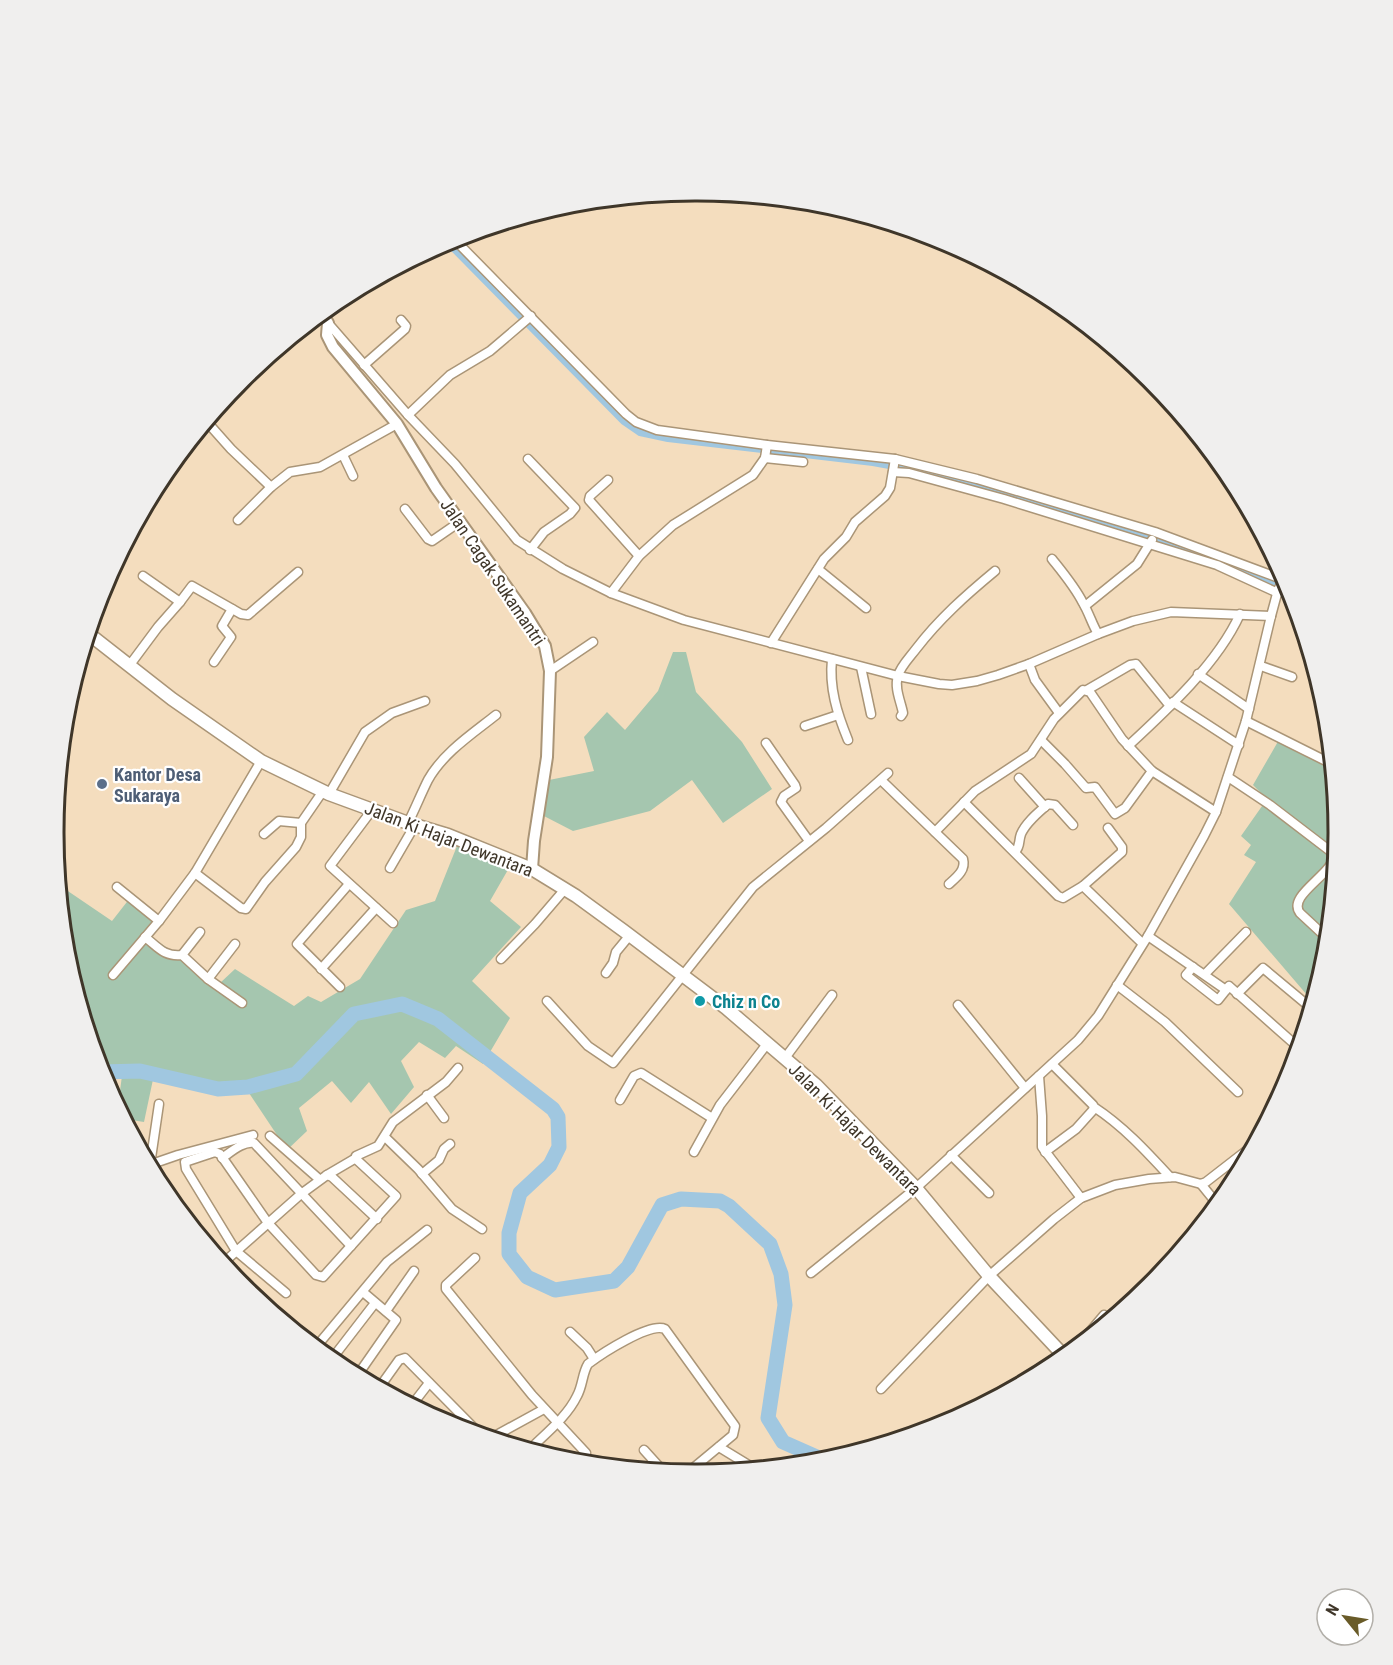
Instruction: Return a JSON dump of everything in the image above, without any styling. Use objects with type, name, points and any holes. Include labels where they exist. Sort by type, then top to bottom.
[{"type":"main road","name":"Jalan Ki Hajar Dewantara","points":[[95,639],[261,761],[326,793],[448,835],[532,869],[565,889],[630,935],[726,1008],[816,1085],[916,1188],[989,1276],[1059,1350]]},
{"type":"street","points":[[461,247],[527,319],[636,422],[657,430],[766,451],[894,466],[1007,494],[1152,538],[1276,582]]},
{"type":"street","points":[[408,416],[450,375],[490,351],[527,319]]},
{"type":"street","points":[[364,365],[405,329],[406,326],[401,320]]},
{"type":"street","points":[[328,323],[408,416],[455,464],[511,534],[530,550],[611,593],[684,620],[898,676],[952,685],[977,681],[1029,664],[1132,621],[1171,612],[1238,618],[1271,616]]},
{"type":"street","name":"Jalan Cagak Sukamantri","points":[[328,323],[327,335],[333,347],[397,424],[436,488],[542,641],[547,652],[550,671],[547,757],[532,869]]},
{"type":"street","points":[[238,520],[290,472],[320,467],[397,424]]},
{"type":"street","points":[[212,427],[231,449],[272,487]]},
{"type":"street","points":[[766,451],[803,462]]},
{"type":"street","points":[[611,593],[639,556],[673,525],[753,475],[766,451]]},
{"type":"street","points":[[343,455],[353,476]]},
{"type":"street","points":[[528,459],[575,508],[542,534],[530,550]]},
{"type":"street","points":[[771,643],[830,552],[846,537],[855,522],[885,496],[890,488],[894,466]]},
{"type":"street","points":[[608,480],[590,496],[589,500],[639,556]]},
{"type":"street","points":[[1007,494],[1152,538],[1217,565],[1276,582]]},
{"type":"street","points":[[405,509],[432,541],[460,521]]},
{"type":"street","points":[[1085,606],[1137,564],[1152,538]]},
{"type":"street","points":[[1052,559],[1071,583],[1098,634]]},
{"type":"street","points":[[818,569],[866,608]]},
{"type":"street","points":[[901,716],[903,713],[897,690],[898,676],[910,656],[955,604],[995,571]]},
{"type":"street","points":[[129,666],[192,586],[241,614],[248,615],[298,572]]},
{"type":"street","points":[[143,576],[180,602]]},
{"type":"street","points":[[811,1273],[916,1188],[1088,1029],[1145,939],[1216,812],[1250,709],[1271,616],[1280,590]]},
{"type":"street","points":[[214,662],[231,637],[222,626],[232,609]]},
{"type":"street","points":[[1128,746],[1172,704],[1221,648],[1238,618]]},
{"type":"street","points":[[550,671],[593,642]]},
{"type":"street","points":[[832,659],[834,699],[848,740]]},
{"type":"street","points":[[1029,664],[1035,680],[1059,714]]},
{"type":"street","points":[[935,832],[975,791],[1030,754],[1059,714],[1079,693],[1130,665],[1136,664],[1172,704],[1239,745]]},
{"type":"street","points":[[1261,666],[1292,676]]},
{"type":"street","points":[[861,667],[871,714]]},
{"type":"street","points":[[1198,674],[1250,709]]},
{"type":"street","points":[[1087,690],[1128,746],[1152,771],[1216,812]]},
{"type":"street","points":[[195,873],[241,908],[246,909],[265,882],[296,847],[301,837],[301,823],[326,793],[365,732],[392,713],[425,701]]},
{"type":"street","points":[[390,868],[435,770],[460,744],[496,715]]},
{"type":"street","points":[[805,726],[838,715]]},
{"type":"street","points":[[1246,721],[1324,760]]},
{"type":"street","points":[[1041,740],[1086,788],[1096,789],[1115,814],[1125,808],[1152,771]]},
{"type":"street","points":[[766,743],[795,785],[796,788],[782,800],[782,803],[809,841]]},
{"type":"street","points":[[113,975],[159,921],[195,873],[261,761]]},
{"type":"street","points":[[547,1001],[588,1046],[614,1063],[753,887],[888,773]]},
{"type":"street","points":[[1228,777],[1270,805],[1328,849]]},
{"type":"street","points":[[1019,778],[1045,807]]},
{"type":"street","points":[[881,780],[960,854],[964,862],[962,870],[949,884]]},
{"type":"street","points":[[964,802],[1061,898],[1083,886],[1123,849],[1108,828]]},
{"type":"street","points":[[1015,852],[1020,846],[1022,832],[1048,804],[1055,805],[1073,825]]},
{"type":"street","points":[[372,810],[331,863],[332,869],[393,923]]},
{"type":"street","points":[[264,834],[279,821],[301,823]]},
{"type":"street","points":[[1320,932],[1300,913],[1297,905],[1301,897],[1327,868]]},
{"type":"street","points":[[340,987],[297,944],[349,884]]},
{"type":"street","points":[[1083,886],[1145,939],[1205,974],[1226,990]]},
{"type":"street","points":[[117,887],[159,921]]},
{"type":"street","points":[[501,959],[565,889]]},
{"type":"street","points":[[321,969],[376,908]]},
{"type":"street","points":[[182,955],[200,932]]},
{"type":"street","points":[[1205,974],[1246,932]]},
{"type":"street","points":[[606,973],[613,963],[617,950],[630,935]]},
{"type":"street","points":[[145,937],[166,954],[182,955],[242,1003]]},
{"type":"street","points":[[208,978],[235,944]]},
{"type":"street","points":[[1193,967],[1186,975],[1218,1000],[1229,986],[1292,1042]]},
{"type":"street","points":[[1237,994],[1263,968],[1305,1003]]},
{"type":"street","points":[[1117,985],[1165,1022],[1238,1092]]},
{"type":"street","points":[[785,1058],[832,995]]},
{"type":"street","points":[[958,1005],[1025,1088]]},
{"type":"street","points":[[694,1152],[712,1118],[767,1044]]},
{"type":"street","points":[[1052,1064],[1094,1107],[1111,1118],[1133,1138],[1170,1177]]},
{"type":"street","points":[[229,1257],[323,1177],[356,1158],[357,1155],[378,1146],[393,1122],[446,1082],[458,1068]]},
{"type":"street","points":[[620,1100],[634,1076],[641,1073],[712,1118]]},
{"type":"street","points":[[1039,1076],[1042,1116],[1041,1145],[1081,1198]]},
{"type":"street","points":[[427,1095],[444,1118]]},
{"type":"street","points":[[152,1153],[159,1104]]},
{"type":"street","points":[[1045,1152],[1076,1129],[1089,1116],[1094,1107]]},
{"type":"street","points":[[158,1162],[252,1135]]},
{"type":"street","points":[[270,1136],[323,1177],[332,1177],[377,1219]]},
{"type":"street","points":[[385,1137],[422,1174],[452,1209],[482,1229]]},
{"type":"street","points":[[222,1158],[241,1145],[254,1143],[351,1246]]},
{"type":"street","points":[[422,1174],[439,1160],[444,1149],[450,1144]]},
{"type":"street","points":[[285,1293],[236,1251],[185,1164],[187,1160],[214,1152],[220,1154],[268,1223],[318,1276],[326,1276],[395,1199],[396,1194],[356,1158]]},
{"type":"street","points":[[951,1155],[989,1193]]},
{"type":"street","points":[[1201,1184],[1237,1160]]},
{"type":"street","points":[[881,1389],[989,1276],[1060,1213],[1081,1198],[1114,1185],[1170,1177],[1179,1177],[1201,1184],[1212,1198]]},
{"type":"street","points":[[321,1341],[387,1262],[427,1230]]},
{"type":"street","points":[[475,1258],[446,1285],[446,1289],[544,1409],[586,1453]]},
{"type":"street","points":[[386,1311],[414,1271]]},
{"type":"street","points":[[362,1369],[396,1322],[396,1318],[375,1304],[363,1292]]},
{"type":"street","points":[[337,1352],[375,1304]]},
{"type":"street","points":[[535,1444],[557,1422],[577,1396],[584,1372],[594,1359],[651,1328],[660,1327],[665,1329],[735,1426],[734,1433],[698,1464]]},
{"type":"street","points":[[570,1332],[594,1359]]},
{"type":"street","points":[[384,1382],[402,1357],[405,1358],[467,1421]]},
{"type":"street","points":[[417,1399],[429,1383]]},
{"type":"street","points":[[500,1433],[544,1409]]},
{"type":"street","points":[[719,1447],[744,1462]]},
{"type":"street","points":[[644,1450],[656,1463]]},
{"type":"green space","points":[[673,652],[686,652],[696,692],[742,742],[772,789],[723,823],[692,780],[650,811],[573,831],[542,815],[544,781],[594,771],[584,737],[607,712],[625,730],[658,691]]},
{"type":"green space","points":[[1280,738],[1324,764],[1328,832],[1327,874],[1323,915],[1307,995],[1229,904],[1256,862],[1244,855],[1251,845],[1241,836],[1267,799],[1253,785]]},
{"type":"green space","points":[[457,846],[509,868],[490,901],[521,927],[472,981],[510,1018],[483,1064],[456,1046],[445,1058],[419,1042],[401,1061],[414,1087],[391,1114],[369,1082],[351,1103],[332,1081],[299,1108],[307,1131],[287,1150],[249,1093],[182,1082],[155,1070],[144,1122],[134,1120],[120,1090],[123,1068],[111,1069],[86,996],[77,956],[68,891],[112,921],[130,898],[156,919],[146,933],[219,984],[235,969],[294,1006],[308,996],[321,1002],[360,979],[406,910],[435,901]]},
{"type":"waterway","points":[[455,249],[624,421],[640,432],[668,438],[873,462],[917,470],[992,489],[1128,529],[1204,555],[1277,584]]},
{"type":"waterway","points":[[112,1072],[140,1071],[218,1089],[248,1087],[296,1074],[354,1014],[402,1004],[438,1019],[553,1109],[558,1117],[559,1147],[550,1165],[520,1193],[509,1233],[509,1254],[527,1277],[555,1290],[614,1281],[628,1267],[662,1205],[681,1199],[720,1201],[729,1206],[770,1244],[781,1274],[785,1305],[768,1418],[783,1442],[810,1454]]},
{"type":"place","name":"Kantor Desa Sukaraya","points":[[102,784]]},
{"type":"place","name":"Chiz n Co","points":[[700,1001]]}]
